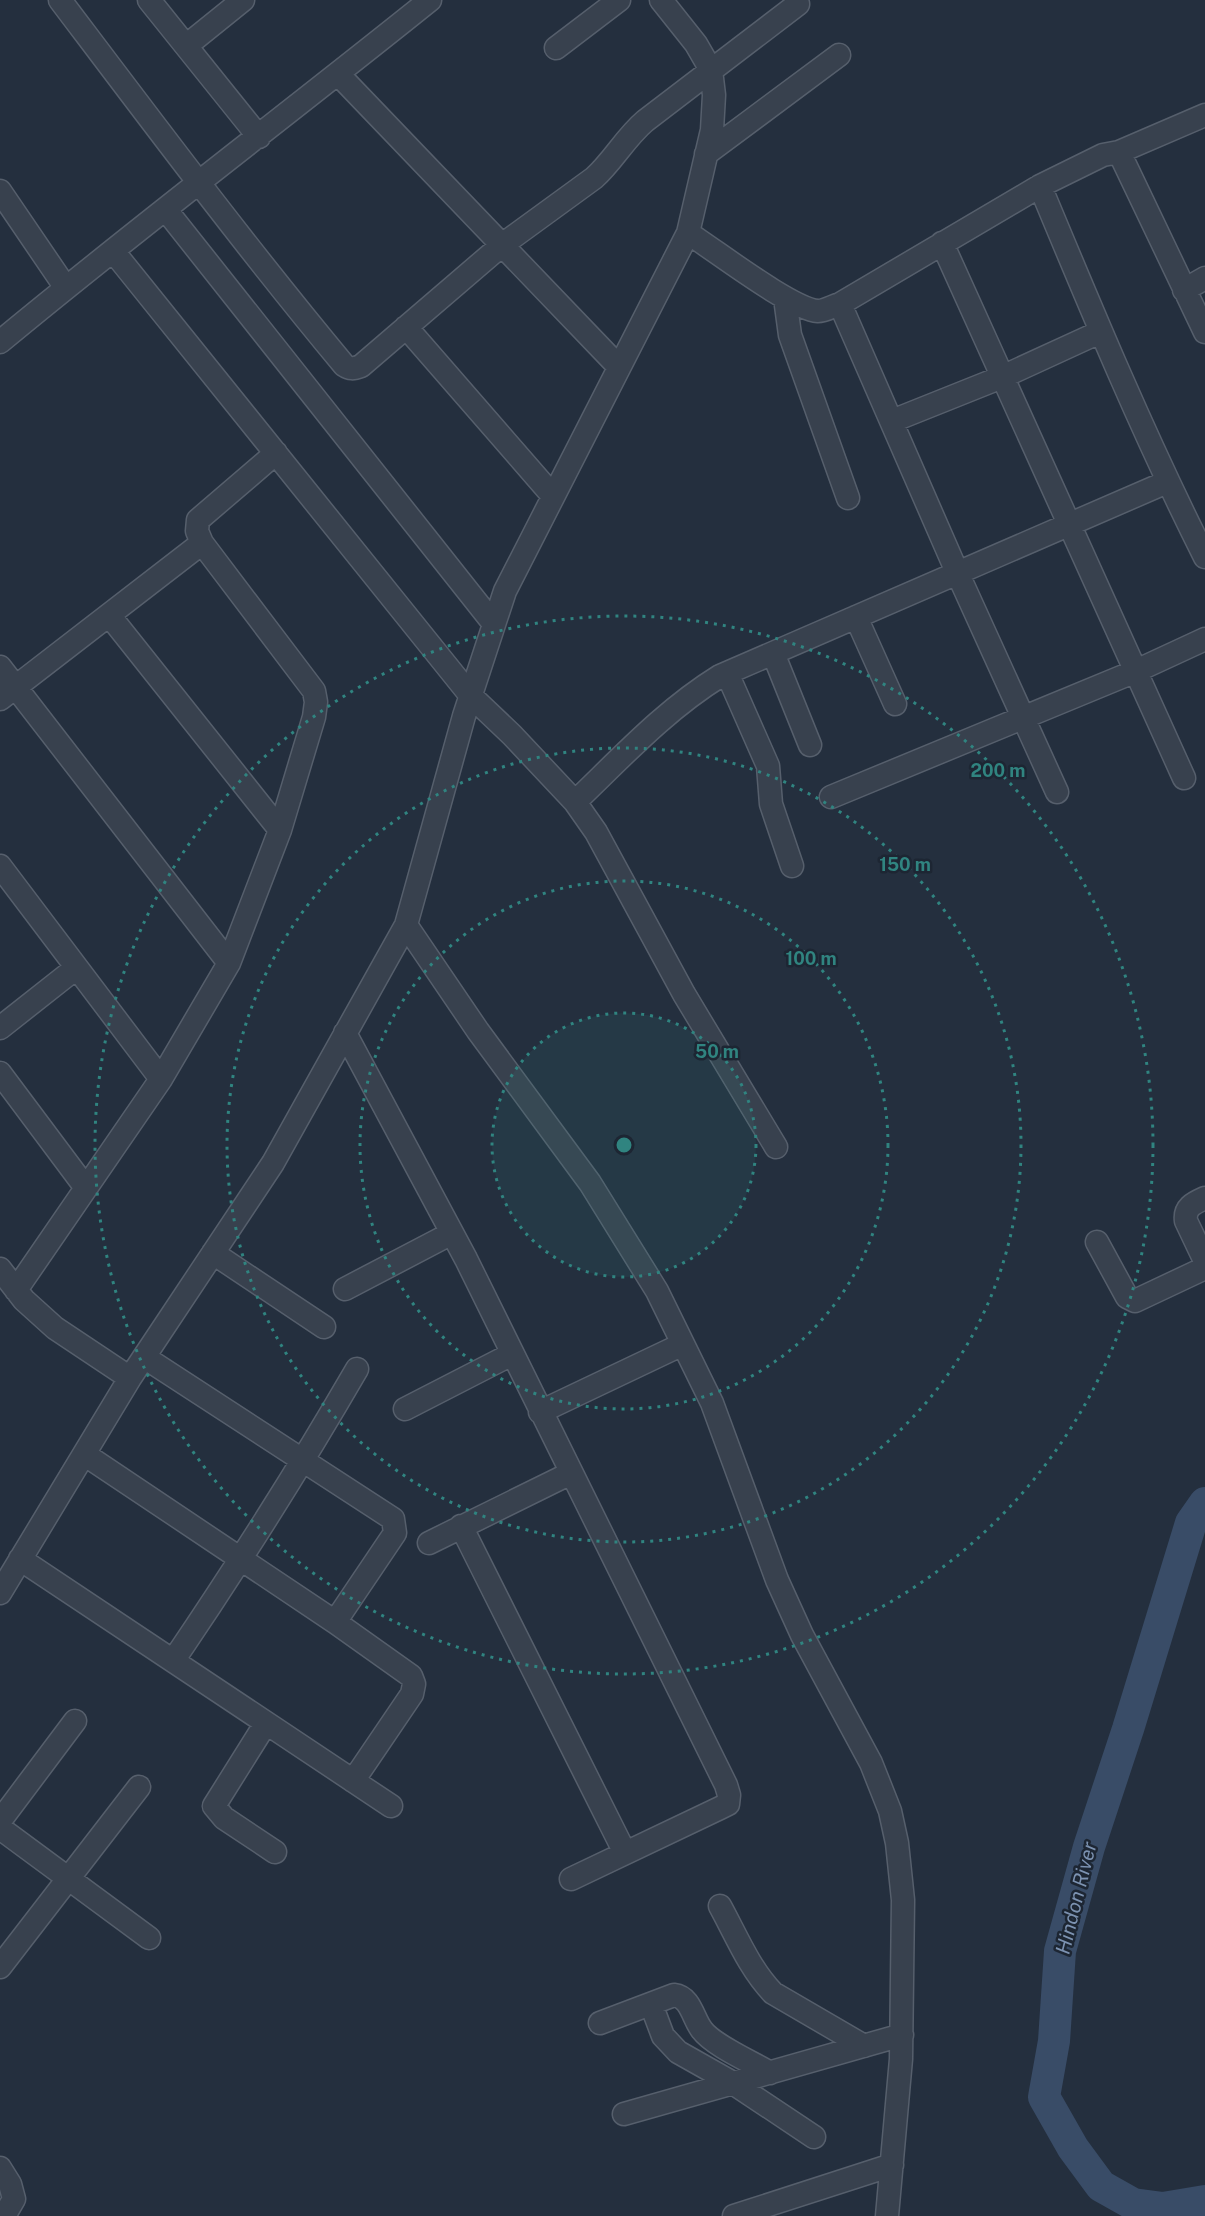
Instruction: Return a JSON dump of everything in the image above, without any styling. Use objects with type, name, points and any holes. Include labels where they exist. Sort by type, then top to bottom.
[{"type":"street","points":[[60,0],[199,183],[312,326],[349,369],[361,366],[502,245],[594,178],[608,166],[630,134],[798,4]]},
{"type":"street","points":[[149,0],[259,137]]},
{"type":"street","points":[[186,46],[243,0]]},
{"type":"street","points":[[0,342],[430,0]]},
{"type":"street","points":[[556,48],[619,0]]},
{"type":"street","points":[[0,1593],[130,1378],[273,1163],[406,925],[471,696],[505,591],[688,233],[711,130],[714,96],[711,70],[696,44],[661,0]]},
{"type":"street","points":[[706,154],[839,55]]},
{"type":"street","points":[[338,74],[619,367]]},
{"type":"street","points":[[688,233],[785,298],[804,308],[820,311],[840,304],[1040,186],[1103,155],[1119,152],[1205,115]]},
{"type":"street","points":[[1119,152],[1205,332]]},
{"type":"street","points":[[1040,186],[1100,332],[1167,482],[1205,557]]},
{"type":"street","points":[[0,191],[66,288]]},
{"type":"street","points":[[166,210],[494,624]]},
{"type":"street","points":[[942,243],[1184,778]]},
{"type":"street","points":[[113,251],[471,696],[512,735],[575,802],[596,832],[684,994],[776,1147]]},
{"type":"street","points":[[1184,290],[1205,278]]},
{"type":"street","points":[[785,298],[790,335],[848,498]]},
{"type":"street","points":[[840,304],[957,572],[1057,792]]},
{"type":"street","points":[[406,327],[553,496]]},
{"type":"street","points":[[892,421],[1002,377],[1100,332]]},
{"type":"street","points":[[16,1290],[161,1079],[229,963],[280,830],[314,717],[316,702],[314,691],[202,543],[197,531],[198,520],[276,453]]},
{"type":"street","points":[[575,802],[662,718],[692,693],[727,673],[1167,482]]},
{"type":"street","points":[[8,693],[202,543]]},
{"type":"street","points":[[109,615],[280,830]]},
{"type":"street","points":[[856,617],[895,704]]},
{"type":"street","points":[[831,797],[1136,671],[1205,639]]},
{"type":"street","points":[[773,653],[810,745]]},
{"type":"street","points":[[0,667],[8,693],[229,963]]},
{"type":"street","points":[[727,673],[768,766],[771,804],[792,866]]},
{"type":"street","points":[[0,867],[161,1079]]},
{"type":"street","points":[[406,925],[478,1031],[590,1183],[657,1291],[712,1403],[777,1580],[802,1635],[871,1763],[890,1811],[897,1843],[903,1900],[902,2035],[887,2216]]},
{"type":"street","points":[[0,1028],[76,968]]},
{"type":"street","points":[[345,1033],[452,1233],[729,1795],[728,1804],[720,1809],[571,1879]]},
{"type":"street","points":[[0,1073],[86,1188]]},
{"type":"street","points":[[1205,1198],[1191,1205],[1185,1215],[1205,1261]]},
{"type":"street","points":[[345,1289],[452,1233]]},
{"type":"street","points":[[1097,1242],[1127,1297],[1135,1301],[1205,1268]]},
{"type":"street","points":[[213,1253],[324,1327]]},
{"type":"street","points":[[0,1269],[24,1300],[55,1328],[130,1378]]},
{"type":"street","points":[[540,1412],[683,1344]]},
{"type":"street","points":[[405,1409],[512,1354]]},
{"type":"street","points":[[144,1356],[393,1519],[396,1524],[395,1533],[335,1622]]},
{"type":"street","points":[[173,1661],[242,1559],[357,1369]]},
{"type":"street","points":[[84,1454],[335,1622],[411,1676],[414,1684],[412,1694],[353,1781]]},
{"type":"street","points":[[429,1543],[570,1473]]},
{"type":"street","points":[[461,1526],[625,1853]]},
{"type":"street","points":[[20,1559],[391,1806]]},
{"type":"street","points":[[0,1821],[75,1721]]},
{"type":"street","points":[[266,1723],[214,1806],[224,1818],[275,1852]]},
{"type":"street","points":[[0,1967],[139,1787]]},
{"type":"street","points":[[0,1828],[149,1938]]},
{"type":"street","points":[[720,1906],[753,1966],[763,1982],[773,1992],[864,2046]]},
{"type":"street","points":[[600,2023],[674,1995],[679,1996],[687,2002],[702,2030],[711,2039],[770,2073]]},
{"type":"street","points":[[651,2004],[663,2036],[670,2045],[733,2083],[814,2137]]},
{"type":"street","points":[[624,2114],[902,2035]]},
{"type":"street","points":[[734,2216],[891,2165]]},
{"type":"street","points":[[0,2168],[10,2184],[14,2199],[7,2211],[0,2215]]},
{"type":"waterway","name":"Hindon River","points":[[1205,1503],[1191,1523],[1089,1847],[1060,1951],[1054,2041],[1044,2097],[1073,2148],[1101,2186],[1133,2204],[1163,2208],[1205,2201]]}]
